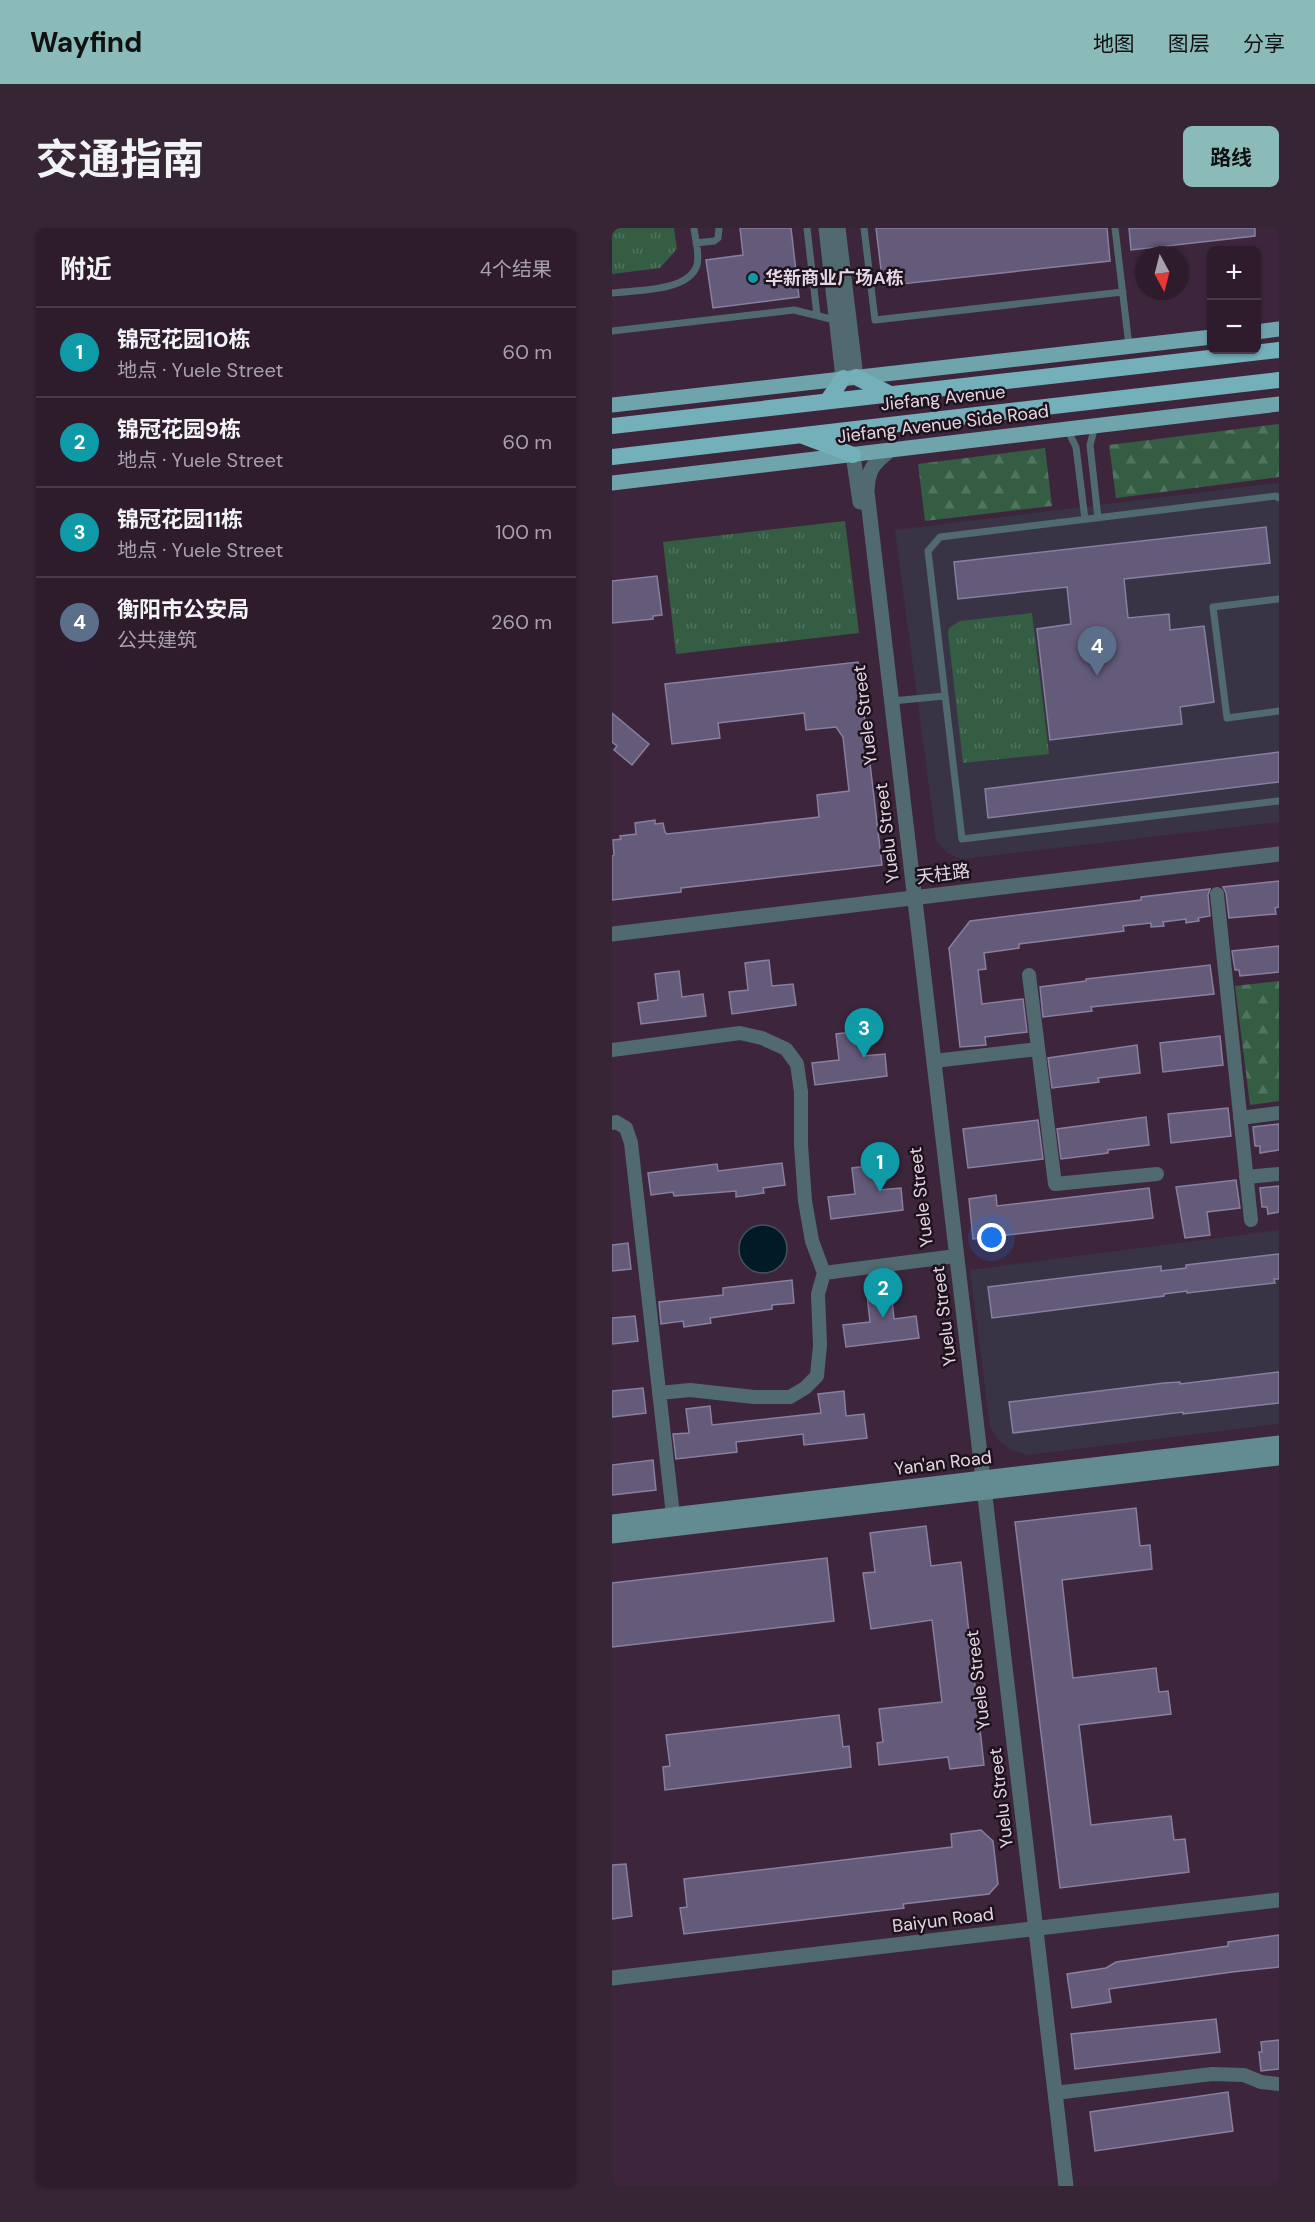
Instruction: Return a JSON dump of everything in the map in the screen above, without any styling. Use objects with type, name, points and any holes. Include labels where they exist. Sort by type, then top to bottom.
[{"type":"highway","name":"Jiefang Avenue","points":[[612,426],[1279,350]]},
{"type":"highway","points":[[828,400],[850,378],[889,393]]},
{"type":"highway","name":"Jiefang Avenue","points":[[612,457],[1279,380]]},
{"type":"highway","points":[[799,434],[853,455]]},
{"type":"main road","points":[[1261,331],[1279,329]]},
{"type":"main road","points":[[612,405],[1207,337]]},
{"type":"main road","name":"Jiefang Avenue Side Road","points":[[612,483],[1279,404]]},
{"type":"main road","name":"Yan'an Road","points":[[612,1536],[1279,1443]]},
{"type":"main road","name":"Yan'an Road","points":[[612,1522],[1279,1458]]},
{"type":"street","points":[[826,228],[837,320],[850,378]]},
{"type":"street","points":[[838,228],[850,378]]},
{"type":"street","name":"Yuelu Street","points":[[890,450],[875,462],[868,473],[867,492],[892,701],[910,898],[934,1061],[979,1485]]},
{"type":"street","name":"Yuele Street","points":[[853,455],[910,898],[948,1257],[979,1485],[1031,1932],[1057,2186]]},
{"type":"street","name":"天柱路","points":[[612,934],[1279,854]]},
{"type":"street","points":[[1217,894],[1251,1220]]},
{"type":"street","points":[[1029,975],[1055,1184],[1157,1174]]},
{"type":"street","points":[[612,1050],[740,1033],[762,1038],[786,1049],[797,1064],[801,1092],[801,1145],[805,1201],[812,1241],[824,1273],[818,1294],[820,1345],[817,1376],[805,1388],[790,1396],[754,1397],[690,1390],[659,1393]]},
{"type":"street","points":[[934,1061],[1038,1049]]},
{"type":"street","points":[[1240,1118],[1279,1113]]},
{"type":"street","points":[[612,1123],[616,1122],[626,1128],[631,1143],[673,1515]]},
{"type":"street","points":[[1246,1177],[1279,1174]]},
{"type":"street","points":[[824,1273],[948,1257]]},
{"type":"street","name":"Baiyun Road","points":[[612,1983],[1279,1900]]},
{"type":"street","name":"Baiyun Road","points":[[612,1978],[1279,1907]]},
{"type":"street","points":[[1031,1932],[1066,2186]]},
{"type":"street","points":[[1055,2093],[1212,2074],[1244,2075],[1261,2082],[1279,2084]]},
{"type":"lane","points":[[612,293],[682,283],[688,279],[697,266],[694,228]]},
{"type":"lane","points":[[696,243],[714,241],[718,238],[719,228]]},
{"type":"lane","points":[[807,228],[818,315]]},
{"type":"lane","points":[[864,228],[875,320],[1123,292]]},
{"type":"lane","points":[[1115,228],[1129,345]]},
{"type":"lane","points":[[612,331],[794,310],[837,320]]},
{"type":"lane","points":[[1095,426],[1090,445],[1098,518]]},
{"type":"lane","points":[[1067,429],[1076,447],[1085,519]]},
{"type":"lane","points":[[1279,498],[1276,496],[940,537],[928,551],[962,839],[1279,801]]},
{"type":"lane","points":[[1279,599],[1214,607],[1227,718],[1279,711]]},
{"type":"lane","points":[[892,701],[945,696]]},
{"type":"shaded area","points":[[1279,483],[1279,822],[962,859],[947,853],[936,840],[895,530]]},
{"type":"shaded area","points":[[1279,1230],[1279,1424],[1027,1455],[1011,1450],[999,1441],[990,1427],[970,1270]]},
{"type":"green space","points":[[612,228],[674,228],[677,249],[660,268],[612,274]]},
{"type":"green space","points":[[1279,424],[1279,477],[1116,498],[1109,445]]},
{"type":"green space","points":[[1045,448],[1052,506],[925,521],[918,464]]},
{"type":"green space","points":[[845,521],[859,633],[676,654],[663,542]]},
{"type":"green space","points":[[1032,613],[1049,754],[963,763],[949,628],[960,621]]},
{"type":"green space","points":[[1279,981],[1279,1101],[1250,1105],[1235,986]]},
{"type":"water","points":[[763,1225],[780,1232],[787,1249],[780,1266],[763,1273],[746,1266],[739,1249],[746,1232]]},
{"type":"building","name":"华新商业广场A栋","points":[[740,228],[791,228],[799,297],[713,308],[706,260],[743,255]]},
{"type":"building","points":[[876,228],[1107,228],[1110,261],[883,286]]},
{"type":"building","points":[[1129,228],[1255,228],[1255,236],[1166,246],[1135,246],[1135,250],[1131,250]]},
{"type":"building","points":[[1266,527],[1270,563],[1124,579],[1128,618],[1169,614],[1170,630],[1204,626],[1214,702],[1180,707],[1182,724],[1050,740],[1037,629],[1071,624],[1067,587],[958,599],[954,562]]},
{"type":"building","points":[[657,576],[662,615],[653,616],[653,619],[612,623],[612,581]]},
{"type":"building","points":[[858,662],[882,865],[681,888],[681,892],[612,900],[613,840],[621,839],[620,836],[636,834],[635,823],[655,820],[655,824],[663,823],[667,834],[819,817],[817,795],[849,791],[843,737],[836,727],[806,730],[804,713],[718,723],[720,738],[672,744],[665,684]]},
{"type":"building","points":[[612,713],[649,744],[632,765],[614,750],[617,746],[612,742]]},
{"type":"building","points":[[1279,752],[1279,782],[988,818],[985,789]]},
{"type":"building","points":[[1279,881],[1279,907],[1275,908],[1276,914],[1229,918],[1226,893],[1223,887]]},
{"type":"building","points":[[1210,889],[1208,895],[1210,916],[1198,918],[1199,921],[1186,923],[1186,919],[1163,922],[1164,926],[1151,927],[1151,923],[1123,926],[1124,931],[1019,944],[1019,948],[984,953],[986,969],[978,970],[982,1004],[1023,999],[1027,1032],[985,1037],[986,1045],[960,1047],[949,948],[970,921]]},
{"type":"building","points":[[1279,946],[1279,972],[1240,976],[1239,970],[1235,970],[1232,951]]},
{"type":"building","points":[[769,960],[772,986],[793,984],[796,1005],[732,1014],[729,992],[748,990],[745,963]]},
{"type":"building","points":[[1210,965],[1214,994],[1091,1007],[1092,1011],[1043,1017],[1040,987],[1086,981],[1086,979]]},
{"type":"building","points":[[679,971],[682,997],[703,994],[706,1016],[641,1024],[638,1003],[658,1000],[655,974]]},
{"type":"building","points":[[860,1031],[863,1056],[885,1054],[887,1076],[815,1085],[812,1063],[839,1060],[836,1034]]},
{"type":"building","points":[[1220,1036],[1223,1065],[1163,1072],[1160,1043]]},
{"type":"building","points":[[1137,1045],[1140,1073],[1098,1078],[1099,1082],[1052,1088],[1048,1058]]},
{"type":"building","points":[[1228,1108],[1231,1136],[1171,1143],[1168,1114]]},
{"type":"building","points":[[1146,1117],[1149,1145],[1061,1159],[1057,1129]]},
{"type":"building","points":[[1038,1120],[1043,1159],[968,1168],[963,1129]]},
{"type":"building","points":[[1279,1124],[1279,1150],[1260,1153],[1260,1146],[1255,1146],[1253,1127]]},
{"type":"building","points":[[782,1163],[785,1185],[763,1188],[764,1193],[736,1197],[736,1191],[674,1196],[673,1192],[651,1195],[648,1173],[717,1164],[718,1171]]},
{"type":"building","points":[[876,1165],[879,1190],[901,1188],[903,1210],[831,1219],[828,1197],[855,1194],[852,1168]]},
{"type":"building","points":[[1236,1180],[1240,1208],[1207,1212],[1210,1235],[1185,1238],[1176,1187]]},
{"type":"building","points":[[1279,1186],[1279,1212],[1268,1214],[1267,1207],[1262,1207],[1260,1188]]},
{"type":"building","points":[[1149,1188],[1153,1218],[973,1239],[969,1199],[996,1195],[997,1206]]},
{"type":"building","points":[[628,1243],[631,1269],[612,1271],[612,1245]]},
{"type":"building","points":[[1279,1254],[1279,1279],[1274,1279],[1275,1283],[1187,1293],[1187,1291],[992,1318],[988,1287],[1161,1266],[1161,1271],[1186,1268],[1186,1265]]},
{"type":"building","points":[[792,1280],[794,1303],[772,1305],[772,1309],[710,1318],[711,1323],[684,1327],[683,1321],[661,1324],[659,1302],[723,1295],[723,1288]]},
{"type":"building","points":[[891,1291],[894,1319],[916,1316],[919,1338],[846,1347],[843,1325],[870,1322],[867,1294]]},
{"type":"building","points":[[635,1316],[638,1341],[612,1344],[612,1318]]},
{"type":"building","points":[[1279,1372],[1279,1403],[1183,1414],[1183,1412],[1013,1433],[1009,1402]]},
{"type":"building","points":[[643,1388],[646,1413],[612,1417],[612,1391]]},
{"type":"building","points":[[844,1391],[846,1416],[864,1414],[867,1438],[804,1445],[803,1434],[736,1442],[737,1452],[676,1459],[673,1434],[689,1433],[686,1409],[710,1406],[712,1425],[821,1413],[818,1394]]},
{"type":"building","points":[[653,1460],[656,1490],[612,1495],[612,1465]]},
{"type":"building","points":[[1136,1508],[1140,1546],[1150,1545],[1152,1569],[1062,1580],[1073,1678],[1156,1668],[1159,1692],[1168,1691],[1171,1714],[1079,1725],[1091,1825],[1171,1816],[1174,1840],[1185,1839],[1189,1872],[1060,1888],[1015,1522]]},
{"type":"building","points":[[926,1526],[931,1566],[961,1562],[984,1765],[950,1769],[948,1757],[879,1765],[877,1743],[883,1742],[879,1709],[942,1702],[932,1620],[871,1629],[863,1573],[875,1572],[870,1533]]},
{"type":"building","points":[[827,1558],[834,1621],[612,1647],[612,1583]]},
{"type":"building","points":[[839,1715],[843,1747],[849,1746],[851,1767],[665,1790],[663,1767],[670,1766],[666,1735]]},
{"type":"building","points":[[981,1830],[993,1841],[998,1884],[989,1894],[903,1904],[904,1908],[684,1934],[680,1908],[687,1907],[684,1879],[952,1847],[951,1834]]},
{"type":"building","points":[[626,1864],[632,1916],[612,1919],[612,1865]]},
{"type":"building","points":[[1279,1935],[1279,1967],[1109,1989],[1111,2002],[1072,2008],[1067,1974],[1106,1968],[1116,1962],[1228,1946],[1228,1942]]},
{"type":"building","points":[[1216,2019],[1220,2052],[1075,2069],[1071,2034]]},
{"type":"building","points":[[1279,2040],[1279,2069],[1261,2071],[1259,2052],[1262,2052],[1261,2042]]},
{"type":"building","points":[[1228,2092],[1233,2131],[1095,2151],[1090,2112]]},
{"type":"place","name":"华新商业广场A栋","points":[[753,278]]},
{"type":"place","name":"衡阳市公安局","points":[[1097,676]]},
{"type":"place","name":"锦冠花园11栋","points":[[864,1058]]},
{"type":"place","name":"锦冠花园10栋","points":[[880,1192]]},
{"type":"place","name":"锦冠花园9栋","points":[[883,1318]]}]
